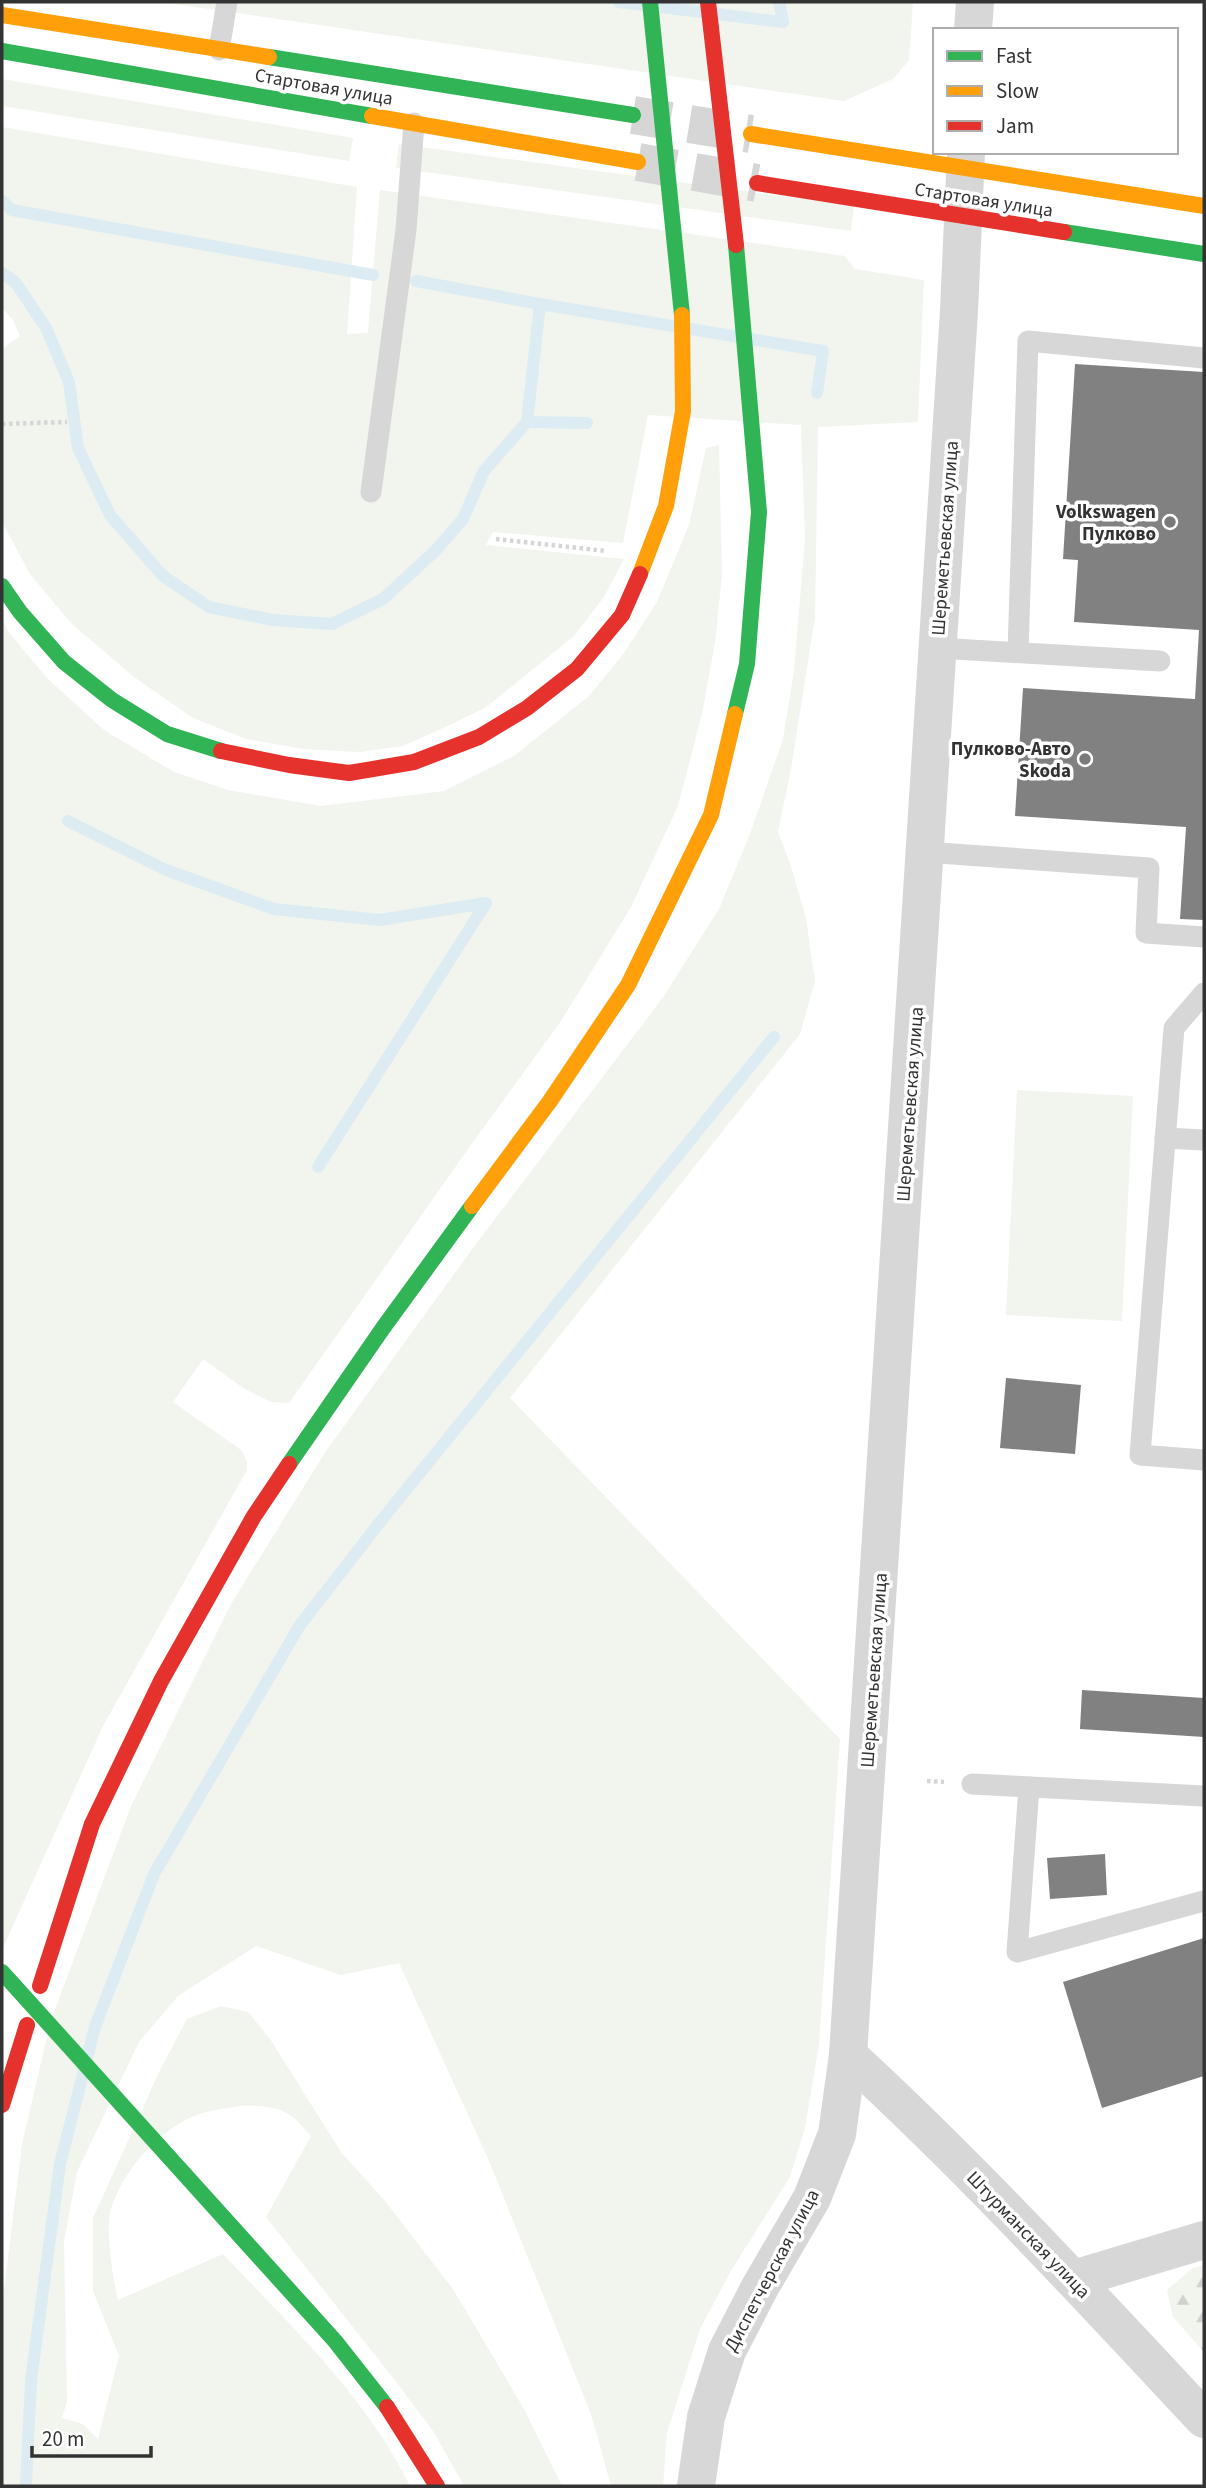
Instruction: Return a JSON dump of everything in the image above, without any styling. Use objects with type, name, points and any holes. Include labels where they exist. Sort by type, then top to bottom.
[{"type":"main road","points":[[2,586],[20,612],[64,662],[112,700],[167,734],[226,753],[349,773],[414,762],[479,737],[527,708],[577,669],[622,615],[651,549],[666,506],[683,411],[682,309],[650,2]]},
{"type":"main road","points":[[40,1986],[92,1824],[161,1681],[254,1516],[383,1328],[550,1101],[620,997],[711,815],[747,664],[759,512],[731,188],[708,2]]},
{"type":"main road","name":"Стартовая улица","points":[[2,15],[633,115]]},
{"type":"main road","name":"Стартовая улица","points":[[2,51],[638,162]]},
{"type":"main road","name":"Стартовая улица","points":[[751,134],[965,160],[1204,206]]},
{"type":"main road","name":"Стартовая улица","points":[[757,183],[1204,254]]},
{"type":"main road","points":[[2,1972],[335,2341],[380,2396],[414,2444],[437,2486]]},
{"type":"main road","points":[[2,2105],[27,2025]]},
{"type":"street","points":[[973,28],[975,2]]},
{"type":"street","name":"Шереметьевская улица","points":[[848,2055],[959,312],[965,160]]},
{"type":"street","name":"Штурманская улица","points":[[848,2055],[900,2103],[1074,2279],[1204,2418]]},
{"type":"street","name":"Диспетчерская улица","points":[[696,2486],[706,2417],[727,2351],[760,2287],[812,2198],[837,2134],[848,2055]]},
{"type":"street","points":[[1074,2279],[1204,2240]]},
{"type":"lane","points":[[219,50],[227,2]]},
{"type":"lane","points":[[371,492],[406,230],[414,123]]},
{"type":"lane","points":[[1018,652],[1028,341],[1204,358]]},
{"type":"lane","points":[[937,648],[1160,661]]},
{"type":"lane","points":[[925,852],[1149,869],[1146,933],[1204,937]]},
{"type":"lane","points":[[1204,993],[1174,1028],[1140,1455],[1204,1460]]},
{"type":"lane","points":[[1165,1138],[1204,1140]]},
{"type":"lane","points":[[972,1784],[1204,1796]]},
{"type":"lane","points":[[1030,1787],[1017,1952],[1204,1901]]},
{"type":"path","points":[[2,424],[67,422]]},
{"type":"path","points":[[496,539],[614,552]]},
{"type":"green space","points":[[174,2],[913,2],[909,60],[893,79],[844,101]]},
{"type":"green space","points":[[2,79],[353,138],[349,161],[2,106]]},
{"type":"green space","points":[[2,127],[357,187],[347,334],[368,333],[380,190],[845,256],[855,269],[924,280],[918,422],[818,427],[815,617],[791,769],[778,832],[806,918],[815,982],[800,1034],[510,1398],[840,1739],[819,2044],[805,2128],[790,2177],[732,2269],[700,2329],[667,2433],[663,2486],[611,2486],[591,2414],[489,2161],[399,1963],[341,1975],[256,1946],[178,1996],[139,2042],[77,2172],[64,2242],[67,2402],[62,2418],[83,2424],[98,2439],[119,2356],[93,2291],[93,2218],[160,2070],[187,2019],[221,2006],[248,2012],[270,2039],[341,2152],[385,2201],[453,2289],[524,2409],[562,2486],[464,2486],[433,2431],[266,2217],[311,2136],[294,2119],[278,2109],[241,2106],[194,2116],[167,2132],[143,2154],[116,2195],[109,2217],[110,2254],[118,2300],[223,2254],[326,2363],[372,2422],[410,2486],[2,2486],[2,2306],[22,2144],[51,2020],[131,1806],[231,1604],[326,1451],[473,1248],[664,996],[720,907],[751,831],[783,739],[794,671],[805,539],[801,425],[648,415],[623,543],[493,532],[486,545],[624,559],[604,597],[574,636],[485,708],[403,746],[360,752],[304,749],[246,739],[193,718],[134,677],[71,623],[30,574],[2,522],[2,349],[20,336],[13,320],[2,308]]},
{"type":"green space","points":[[399,144],[854,206],[851,231],[396,168]]},
{"type":"green space","points":[[719,445],[722,575],[715,643],[702,714],[678,806],[631,907],[561,1021],[289,1403],[271,1402],[243,1388],[203,1359],[173,1402],[241,1450],[247,1461],[247,1470],[103,1726],[2,1950],[2,619],[10,634],[48,679],[104,730],[174,772],[228,790],[321,806],[444,791],[514,756],[589,696],[624,653],[656,604],[689,525],[706,448]]},
{"type":"green space","points":[[1017,1090],[1133,1096],[1122,1321],[1006,1315]]},
{"type":"green space","points":[[1204,2265],[1204,2352],[1173,2317],[1167,2290],[1193,2268]]},
{"type":"building","points":[[1075,364],[1204,372],[1204,920],[1180,919],[1186,827],[1015,816],[1023,688],[1195,699],[1199,630],[1074,622],[1078,560],[1063,559]]},
{"type":"building","points":[[1006,1378],[1081,1385],[1075,1454],[1000,1448]]},
{"type":"building","points":[[1082,1690],[1204,1698],[1204,1737],[1080,1729]]},
{"type":"building","points":[[1105,1854],[1107,1895],[1050,1899],[1047,1858]]},
{"type":"building","points":[[1204,1938],[1204,2076],[1102,2108],[1063,1982]]},
{"type":"waterway","points":[[619,2],[783,22],[779,2]]},
{"type":"waterway","points":[[2,201],[12,210],[373,275]]},
{"type":"waterway","points":[[2,273],[16,283],[46,328],[69,382],[78,448],[110,515],[163,576],[209,607],[273,620],[332,624],[383,599],[436,550],[463,519],[484,471],[527,422],[540,304]]},
{"type":"waterway","points":[[416,281],[823,351],[817,393]]},
{"type":"waterway","points":[[527,422],[587,423]]},
{"type":"waterway","points":[[68,821],[166,870],[274,909],[380,920],[486,903],[318,1167]]},
{"type":"waterway","points":[[26,2486],[31,2380],[60,2164],[95,2027],[154,1874],[300,1625],[380,1522],[774,1037]]},
{"type":"tunnel","points":[[633,115],[751,134]]},
{"type":"tunnel","points":[[638,162],[757,183]]},
{"type":"traffic: fast","points":[[650,2],[682,315]]},
{"type":"traffic: fast","points":[[2,51],[372,116]]},
{"type":"traffic: fast","points":[[269,57],[633,115]]},
{"type":"traffic: fast","points":[[1064,232],[1204,254]]},
{"type":"traffic: fast","points":[[735,714],[747,664],[759,512],[736,245]]},
{"type":"traffic: fast","points":[[2,586],[20,612],[64,662],[112,700],[167,734],[221,751]]},
{"type":"traffic: fast","points":[[289,1464],[472,1206]]},
{"type":"traffic: fast","points":[[2,1972],[335,2341],[387,2407]]},
{"type":"traffic: slow","points":[[2,15],[269,57]]},
{"type":"traffic: slow","points":[[372,116],[638,162]]},
{"type":"traffic: slow","points":[[751,134],[1204,206]]},
{"type":"traffic: slow","points":[[640,574],[666,506],[683,411],[682,315]]},
{"type":"traffic: slow","points":[[472,1206],[550,1101],[628,985],[711,815],[735,714]]},
{"type":"traffic: jam","points":[[708,2],[736,245]]},
{"type":"traffic: jam","points":[[757,183],[1064,232]]},
{"type":"traffic: jam","points":[[221,751],[289,765],[349,773],[414,762],[479,737],[527,708],[577,669],[622,615],[640,574]]},
{"type":"traffic: jam","points":[[40,1986],[92,1824],[161,1681],[254,1516],[289,1464]]},
{"type":"traffic: jam","points":[[2,2105],[27,2025]]},
{"type":"traffic: jam","points":[[387,2407],[437,2486]]},
{"type":"place","name":"Volkswagen Пулково","points":[[1170,522]]},
{"type":"place","name":"Пулково-Авто Skoda","points":[[1085,759]]}]
